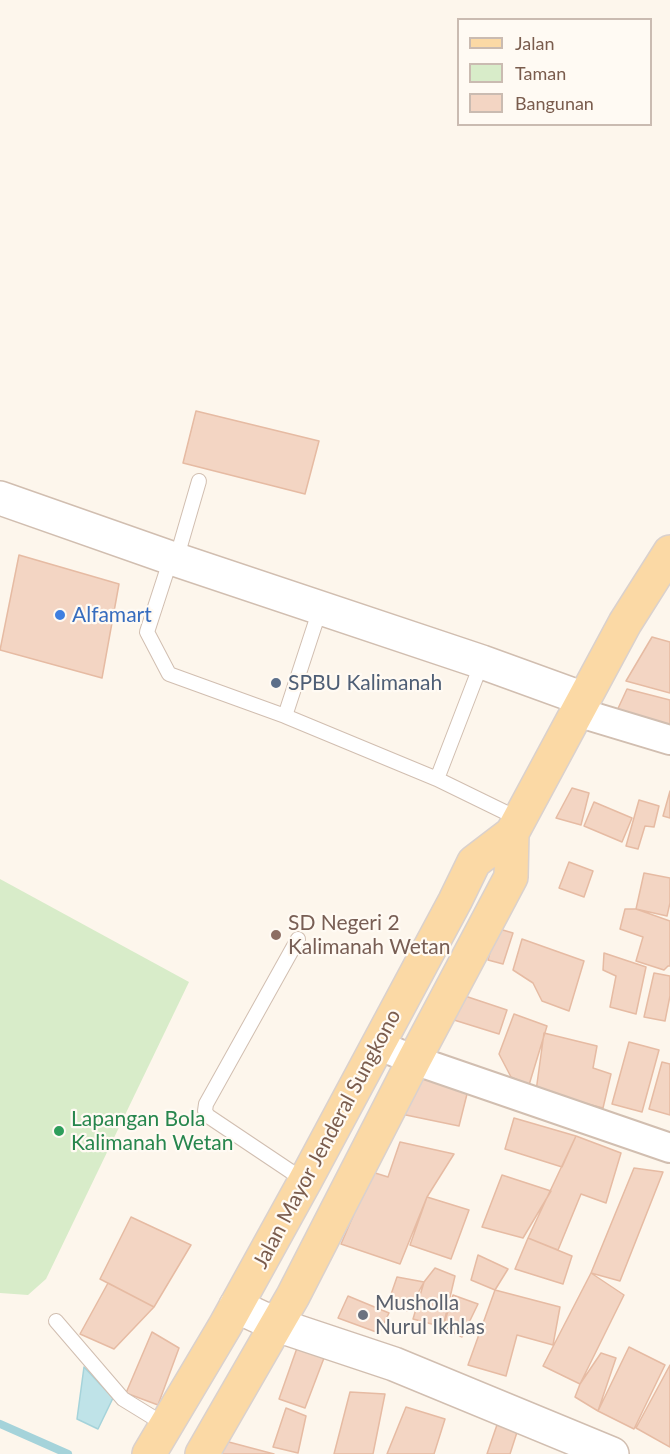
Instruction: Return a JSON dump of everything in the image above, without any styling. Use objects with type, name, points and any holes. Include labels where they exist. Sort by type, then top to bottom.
[{"type":"main road","name":"Jalan Mayor Jenderal Sungkono","points":[[149,1454],[236,1306],[305,1181],[474,862],[515,826],[625,623],[670,552]]},
{"type":"main road","name":"Jalan Mayor Jenderal Sungkono","points":[[202,1454],[298,1286],[511,877],[515,826]]},
{"type":"street","points":[[0,498],[320,609],[482,662],[581,706],[670,740]]},
{"type":"street","points":[[378,1045],[414,1060],[670,1148]]},
{"type":"street","points":[[236,1306],[277,1325],[394,1364],[612,1454]]},
{"type":"lane","points":[[199,481],[147,632],[169,674],[285,716],[437,779],[515,826]]},
{"type":"lane","points":[[285,716],[320,609]]},
{"type":"lane","points":[[437,779],[482,662]]},
{"type":"lane","points":[[298,939],[206,1104],[205,1111],[208,1116],[305,1181]]},
{"type":"lane","points":[[56,1321],[123,1399],[167,1426]]},
{"type":"green space","name":"Lapangan Bola Kalimanah Wetan","points":[[0,879],[189,982],[46,1279],[28,1295],[0,1293]]},
{"type":"water","points":[[84,1367],[113,1398],[98,1429],[77,1419]]},
{"type":"building","points":[[196,411],[319,441],[305,494],[183,463]]},
{"type":"building","name":"Alfamart","points":[[19,555],[119,584],[102,678],[0,650]]},
{"type":"building","points":[[652,637],[670,642],[670,693],[626,681]]},
{"type":"building","points":[[627,689],[670,700],[670,731],[615,715]]},
{"type":"building","points":[[572,788],[589,793],[581,825],[556,818]]},
{"type":"building","points":[[670,791],[670,818],[663,816]]},
{"type":"building","points":[[639,800],[659,806],[654,827],[645,826],[638,849],[626,846]]},
{"type":"building","points":[[594,802],[632,818],[622,842],[584,826]]},
{"type":"building","points":[[569,862],[593,871],[584,897],[559,888]]},
{"type":"building","points":[[644,873],[670,878],[670,903],[667,916],[636,909]]},
{"type":"building","points":[[625,909],[636,909],[670,921],[670,966],[664,970],[636,961],[643,937],[620,929]]},
{"type":"building","points":[[496,928],[513,933],[503,964],[488,960]]},
{"type":"building","points":[[522,939],[584,961],[569,1011],[542,1001],[533,983],[513,970]]},
{"type":"building","points":[[604,953],[646,967],[636,1014],[610,1007],[616,976],[603,970]]},
{"type":"building","points":[[654,973],[670,976],[670,996],[665,1021],[644,1017]]},
{"type":"building","points":[[462,995],[507,1010],[499,1034],[454,1020]]},
{"type":"building","points":[[514,1014],[547,1026],[529,1085],[511,1077],[499,1054]]},
{"type":"building","points":[[544,1033],[597,1046],[593,1068],[611,1074],[603,1108],[536,1091]]},
{"type":"building","points":[[629,1042],[659,1050],[642,1112],[612,1104]]},
{"type":"building","points":[[662,1062],[670,1064],[670,1115],[649,1109]]},
{"type":"building","points":[[418,1068],[468,1090],[459,1126],[401,1114]]},
{"type":"building","points":[[514,1118],[576,1136],[562,1167],[505,1149]]},
{"type":"building","points":[[576,1136],[621,1153],[606,1203],[581,1194],[558,1250],[528,1238]]},
{"type":"building","points":[[400,1142],[454,1154],[427,1197],[400,1264],[341,1244],[372,1172],[388,1177]]},
{"type":"building","points":[[634,1168],[663,1172],[620,1281],[591,1273]]},
{"type":"building","points":[[502,1175],[551,1191],[523,1238],[482,1227]]},
{"type":"building","points":[[427,1197],[469,1210],[451,1259],[410,1245]]},
{"type":"building","points":[[131,1217],[191,1245],[154,1307],[100,1279]]},
{"type":"building","points":[[528,1238],[572,1256],[563,1284],[515,1269]]},
{"type":"building","points":[[478,1255],[508,1269],[495,1290],[471,1280]]},
{"type":"building","points":[[435,1268],[455,1276],[443,1327],[413,1319],[424,1282]]},
{"type":"building","points":[[591,1273],[624,1295],[580,1384],[543,1366]]},
{"type":"building","points":[[397,1277],[424,1282],[408,1311],[387,1306]]},
{"type":"building","points":[[108,1283],[154,1307],[114,1349],[80,1334]]},
{"type":"building","points":[[495,1290],[560,1307],[553,1345],[517,1335],[506,1376],[468,1365]]},
{"type":"building","points":[[453,1295],[478,1304],[462,1337],[443,1327]]},
{"type":"building","name":"Musholla Nurul Ikhlas","points":[[348,1296],[389,1313],[379,1333],[338,1318]]},
{"type":"building","points":[[152,1332],[179,1348],[158,1405],[126,1393]]},
{"type":"building","points":[[629,1347],[665,1365],[634,1429],[598,1411]]},
{"type":"building","points":[[297,1348],[324,1358],[305,1408],[279,1399]]},
{"type":"building","points":[[601,1353],[616,1358],[598,1411],[575,1397],[580,1384]]},
{"type":"building","points":[[670,1365],[670,1447],[636,1428]]},
{"type":"building","points":[[350,1392],[385,1394],[373,1454],[334,1454]]},
{"type":"building","points":[[406,1407],[445,1419],[434,1454],[387,1454]]},
{"type":"building","points":[[286,1408],[306,1416],[298,1453],[273,1447]]},
{"type":"building","points":[[499,1419],[519,1426],[510,1454],[487,1454]]},
{"type":"building","points":[[225,1441],[274,1454],[222,1454]]},
{"type":"waterway","points":[[0,1424],[68,1454]]},
{"type":"place","name":"Alfamart","points":[[60,615]]},
{"type":"place","name":"SPBU Kalimanah","points":[[276,683]]},
{"type":"place","name":"SD Negeri 2 Kalimanah Wetan","points":[[276,935]]},
{"type":"place","name":"Lapangan Bola Kalimanah Wetan","points":[[59,1131]]},
{"type":"place","name":"Musholla Nurul Ikhlas","points":[[363,1315]]}]
